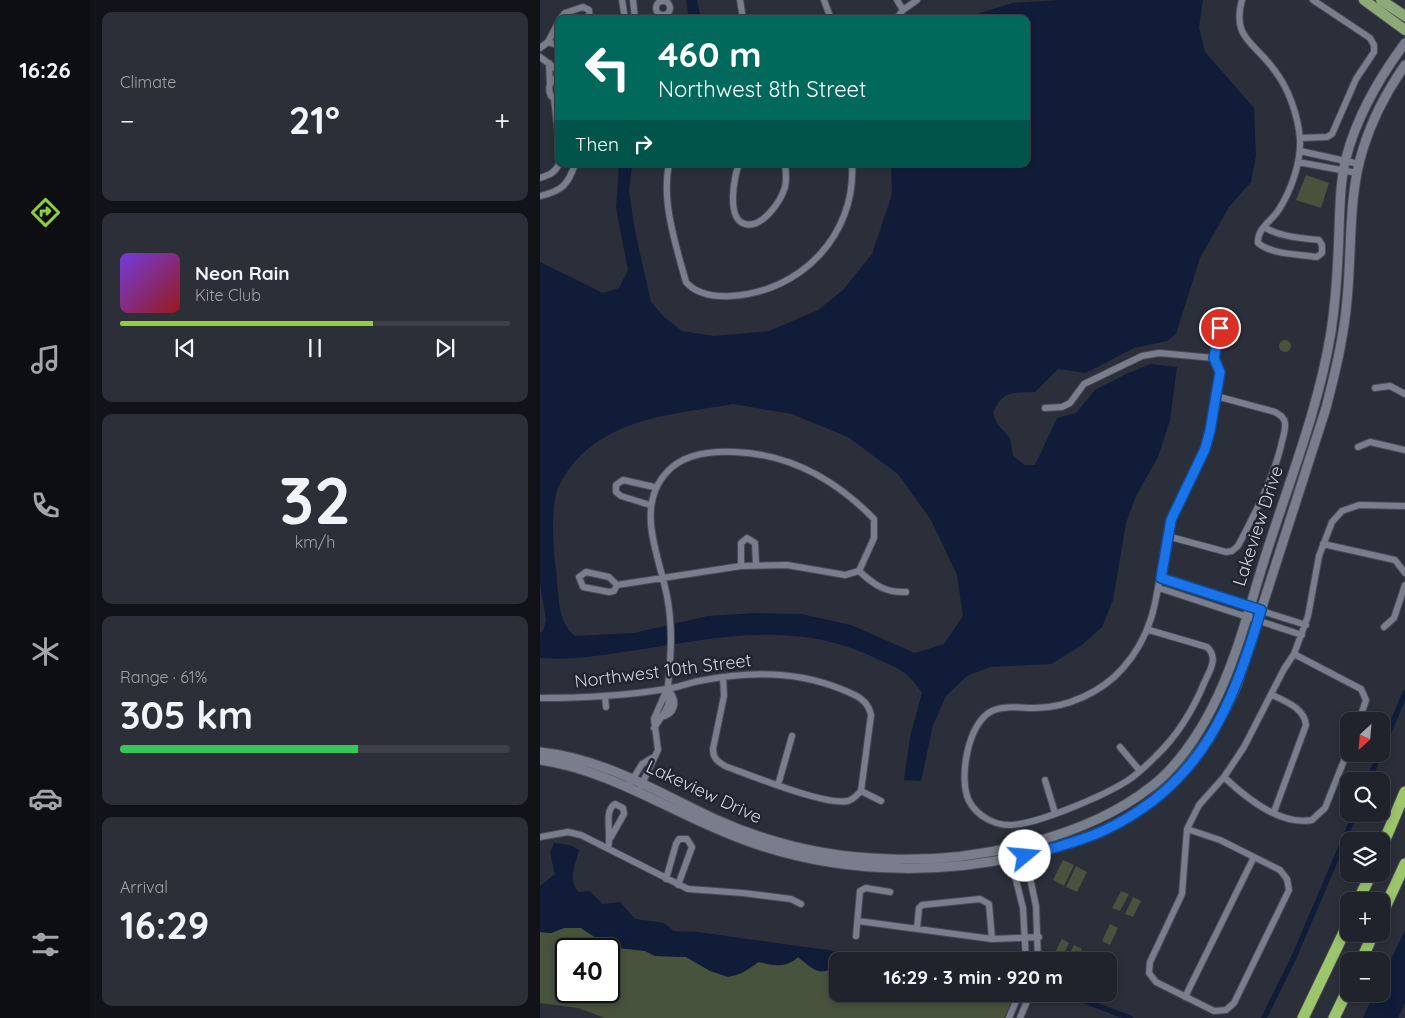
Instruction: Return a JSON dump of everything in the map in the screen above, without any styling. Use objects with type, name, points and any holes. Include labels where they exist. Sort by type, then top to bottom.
[{"type":"highway","points":[[1388,832],[1405,792]]},
{"type":"highway","points":[[1390,896],[1405,864]]},
{"type":"highway","points":[[1303,1018],[1340,941]]},
{"type":"highway","points":[[1334,1018],[1342,1002]]},
{"type":"main road","points":[[1364,0],[1405,30]]},
{"type":"main road","points":[[1381,0],[1405,16]]},
{"type":"street","points":[[622,0],[624,15]]},
{"type":"street","points":[[633,0],[635,15]]},
{"type":"street","points":[[740,0],[742,15]]},
{"type":"street","points":[[824,0],[830,15]]},
{"type":"street","points":[[897,0],[904,10]]},
{"type":"street","points":[[900,15],[917,0]]},
{"type":"street","points":[[1242,0],[1238,13],[1241,32],[1276,71],[1291,100],[1300,138],[1298,162],[1286,195],[1277,212],[1264,227],[1258,236],[1258,243],[1263,247],[1317,257],[1322,253],[1322,245],[1318,240],[1271,232],[1264,227]]},
{"type":"street","points":[[1300,138],[1327,137],[1332,134],[1356,79],[1374,52],[1374,45],[1370,38],[1313,0]]},
{"type":"street","points":[[564,15],[584,7],[589,10],[590,15]]},
{"type":"street","points":[[540,48],[548,42],[555,28]]},
{"type":"street","points":[[548,42],[555,45]]},
{"type":"street","name":"Lakeview Drive","points":[[540,752],[590,762],[632,778],[718,820],[757,835],[834,854],[893,860],[922,859],[1023,845],[1076,828],[1114,812],[1167,773],[1199,730],[1214,705],[1246,616],[1316,396],[1331,330],[1345,165],[1354,132],[1375,88],[1405,43]]},
{"type":"street","points":[[540,57],[555,68]]},
{"type":"street","points":[[549,63],[550,92],[555,100]]},
{"type":"street","name":"Lakeview Drive","points":[[540,760],[577,768],[628,787],[751,843],[826,861],[870,867],[964,866],[1011,860],[1092,835],[1136,813],[1162,793],[1187,769],[1218,724],[1237,685],[1326,408],[1343,334],[1359,164],[1377,112],[1389,88],[1405,65]]},
{"type":"street","points":[[550,84],[555,80]]},
{"type":"street","points":[[1300,151],[1345,165],[1357,173]]},
{"type":"street","points":[[1298,162],[1359,164]]},
{"type":"street","points":[[540,178],[549,176],[558,167]]},
{"type":"street","points":[[540,196],[552,193],[562,187],[568,181],[574,167]]},
{"type":"street","points":[[669,167],[666,190],[669,214],[686,282],[692,290],[723,296],[746,295],[784,283],[804,270],[824,252],[843,218],[851,189],[852,167]]},
{"type":"street","points":[[739,167],[734,183],[734,205],[739,221],[744,224],[758,222],[779,199],[786,177],[785,167]]},
{"type":"street","points":[[1149,630],[1207,647],[1213,653],[1214,659],[1208,676],[1190,711],[1158,755],[1126,782],[1056,812],[1012,825],[1000,824],[987,819],[976,811],[968,800],[964,785],[965,765],[972,737],[984,717],[992,710],[1038,708],[1062,704],[1082,697],[1104,685],[1122,669],[1137,651],[1149,630],[1161,578],[1167,536],[1178,502],[1205,449],[1220,372],[1214,358],[1220,328]]},
{"type":"street","points":[[1045,408],[1062,407],[1070,403],[1084,384],[1142,356],[1159,353],[1214,358]]},
{"type":"street","points":[[1376,388],[1390,386],[1405,394]]},
{"type":"street","points":[[1167,536],[1226,552],[1232,551],[1238,546],[1266,491],[1277,462],[1285,423],[1282,417],[1275,412],[1216,396]]},
{"type":"street","points":[[1358,447],[1370,442],[1405,450]]},
{"type":"street","points":[[617,584],[614,591],[608,592],[583,587],[579,577],[586,572],[609,577],[617,584],[662,579],[756,565],[787,566],[845,575],[859,571],[874,538],[874,519],[837,486],[791,462],[742,452],[704,453],[688,457],[673,466],[654,487],[650,505],[651,520],[662,579],[670,620],[673,650],[668,689],[654,719],[658,750],[652,758],[639,792]]},
{"type":"street","points":[[1298,456],[1309,460]]},
{"type":"street","points":[[650,505],[621,496],[616,492],[616,485],[623,480],[654,487]]},
{"type":"street","points":[[1187,829],[1220,840],[1280,870],[1287,879],[1289,890],[1234,1003],[1226,1010],[1214,1010],[1185,997],[1156,982],[1149,973],[1150,962],[1182,894],[1187,829],[1199,805],[1224,777],[1255,728],[1271,694],[1294,654],[1306,625],[1323,544],[1332,522],[1342,511],[1359,505],[1405,506]]},
{"type":"street","points":[[741,566],[741,544],[747,538],[755,543],[756,565]]},
{"type":"street","points":[[1323,544],[1395,560],[1405,571]]},
{"type":"street","points":[[859,571],[880,588],[893,592],[906,592]]},
{"type":"street","points":[[1161,578],[1306,625]]},
{"type":"street","points":[[1384,628],[1394,618],[1405,585]]},
{"type":"street","points":[[1159,588],[1302,635]]},
{"type":"street","points":[[1294,654],[1357,686],[1364,694],[1365,707],[1363,712]]},
{"type":"street","name":"Northwest 10th Street","points":[[540,698],[605,696],[668,689],[760,673],[808,678],[861,698],[870,708],[871,715],[861,791]]},
{"type":"street","points":[[723,678],[724,696],[713,756],[725,766],[778,786],[836,801],[848,801],[861,791],[881,801]]},
{"type":"street","points":[[654,728],[661,717],[670,713],[675,703],[668,689]]},
{"type":"street","points":[[1271,694],[1303,713],[1306,725],[1274,812]]},
{"type":"street","points":[[605,696],[606,707]]},
{"type":"street","points":[[778,786],[792,736]]},
{"type":"street","points":[[1120,747],[1140,772]]},
{"type":"street","points":[[628,787],[642,764],[652,758]]},
{"type":"street","points":[[1224,777],[1246,798],[1292,821],[1312,820],[1325,808],[1343,762]]},
{"type":"street","points":[[1045,780],[1056,812]]},
{"type":"street","points":[[1131,801],[1136,813]]},
{"type":"street","points":[[540,837],[568,832],[581,835],[666,879],[696,890],[743,892],[791,900],[801,904]]},
{"type":"street","points":[[608,848],[611,837]]},
{"type":"street","points":[[666,879],[676,844],[679,839],[687,838],[692,847],[678,884]]},
{"type":"street","points":[[1023,845],[1036,906],[1038,952]]},
{"type":"street","points":[[1008,848],[1023,908],[1026,952]]},
{"type":"street","points":[[1185,997],[1254,857]]},
{"type":"street","points":[[856,936],[860,891],[866,888],[890,892]]},
{"type":"street","points":[[917,928],[919,908],[922,905],[980,900],[989,904],[992,939]]},
{"type":"street","points":[[858,921],[992,939],[1039,937]]},
{"type":"street","points":[[1009,1018],[1016,1002]]},
{"type":"street","points":[[1020,1018],[1027,1002]]},
{"type":"green space","points":[[1306,175],[1329,183],[1321,208],[1296,200]]},
{"type":"green space","points":[[1285,340],[1291,346],[1285,352],[1279,346]]},
{"type":"green space","points":[[1063,860],[1074,865],[1064,886],[1053,880]]},
{"type":"green space","points":[[1076,866],[1087,872],[1077,892],[1066,887]]},
{"type":"green space","points":[[1121,891],[1129,894],[1120,911],[1112,908]]},
{"type":"green space","points":[[1133,897],[1141,901],[1133,917],[1125,914]]},
{"type":"green space","points":[[1110,924],[1118,928],[1110,945],[1102,941]]},
{"type":"green space","points":[[564,928],[581,928],[596,938],[555,938],[555,1003],[620,1003],[620,945],[645,951],[655,956],[686,957],[734,976],[759,962],[784,965],[798,957],[816,970],[829,969],[829,1002],[1011,1002],[1004,1018],[605,1018],[578,1008],[540,1003],[540,932],[551,933]]},
{"type":"green space","points":[[1062,939],[1069,943],[1065,952],[1055,952]]},
{"type":"green space","points":[[1074,945],[1082,949],[1080,952],[1070,952]]},
{"type":"water","points":[[686,0],[697,0],[700,15],[688,15]]},
{"type":"water","points":[[1059,0],[1203,0],[1199,27],[1205,52],[1254,108],[1256,156],[1251,182],[1229,207],[1200,258],[1176,334],[1167,341],[1134,348],[1086,373],[1058,369],[1035,392],[1014,393],[1004,397],[996,406],[993,414],[998,425],[1010,438],[1013,456],[1025,465],[1035,465],[1057,418],[1076,413],[1095,390],[1151,364],[1177,367],[1170,420],[1158,457],[1136,496],[1126,523],[1113,600],[1102,627],[1082,645],[1051,664],[990,667],[967,676],[946,696],[933,725],[921,781],[904,780],[910,737],[922,693],[912,679],[902,671],[845,646],[785,635],[754,635],[693,641],[586,657],[540,658],[540,633],[543,631],[546,620],[540,584],[540,262],[603,293],[619,288],[628,270],[616,208],[619,167],[632,167],[629,191],[635,231],[651,302],[664,317],[682,331],[714,336],[769,331],[818,310],[843,290],[872,254],[892,194],[891,167],[1030,167],[1030,15],[974,15],[1012,3]],"holes":[[[733,404],[792,414],[848,437],[898,474],[931,520],[957,575],[963,616],[944,644],[915,653],[851,625],[801,614],[755,613],[708,616],[634,633],[575,636],[564,623],[558,596],[553,538],[554,504],[559,486],[573,464],[591,446],[611,434],[634,424],[658,417]]]},
{"type":"water","points":[[554,843],[570,845],[579,850],[573,878],[575,888],[579,892],[590,891],[602,904],[620,902],[635,919],[664,923],[674,931],[698,932],[842,952],[829,952],[829,969],[825,971],[812,968],[798,957],[783,965],[758,962],[742,973],[728,977],[710,971],[686,957],[655,956],[645,951],[620,948],[620,938],[596,938],[581,928],[564,928],[551,933],[540,932],[540,886],[555,874],[550,853]]},
{"type":"water","points":[[1405,930],[1405,1003],[1398,1018],[1363,1018],[1370,1002],[1390,1002],[1390,961]]},
{"type":"waterway","points":[[1390,729],[1405,693]]},
{"type":"waterway","points":[[1372,772],[1376,762]]},
{"type":"waterway","points":[[1264,1018],[1295,955],[1352,822]]},
{"type":"waterway","points":[[1087,1002],[1130,1018]]},
{"type":"route","points":[[1025,856],[1077,841],[1104,830],[1136,813],[1162,793],[1187,769],[1210,738],[1226,711],[1237,685],[1261,610],[1161,578],[1164,550],[1171,520],[1205,449],[1210,431],[1220,372],[1214,358],[1220,328]]}]
